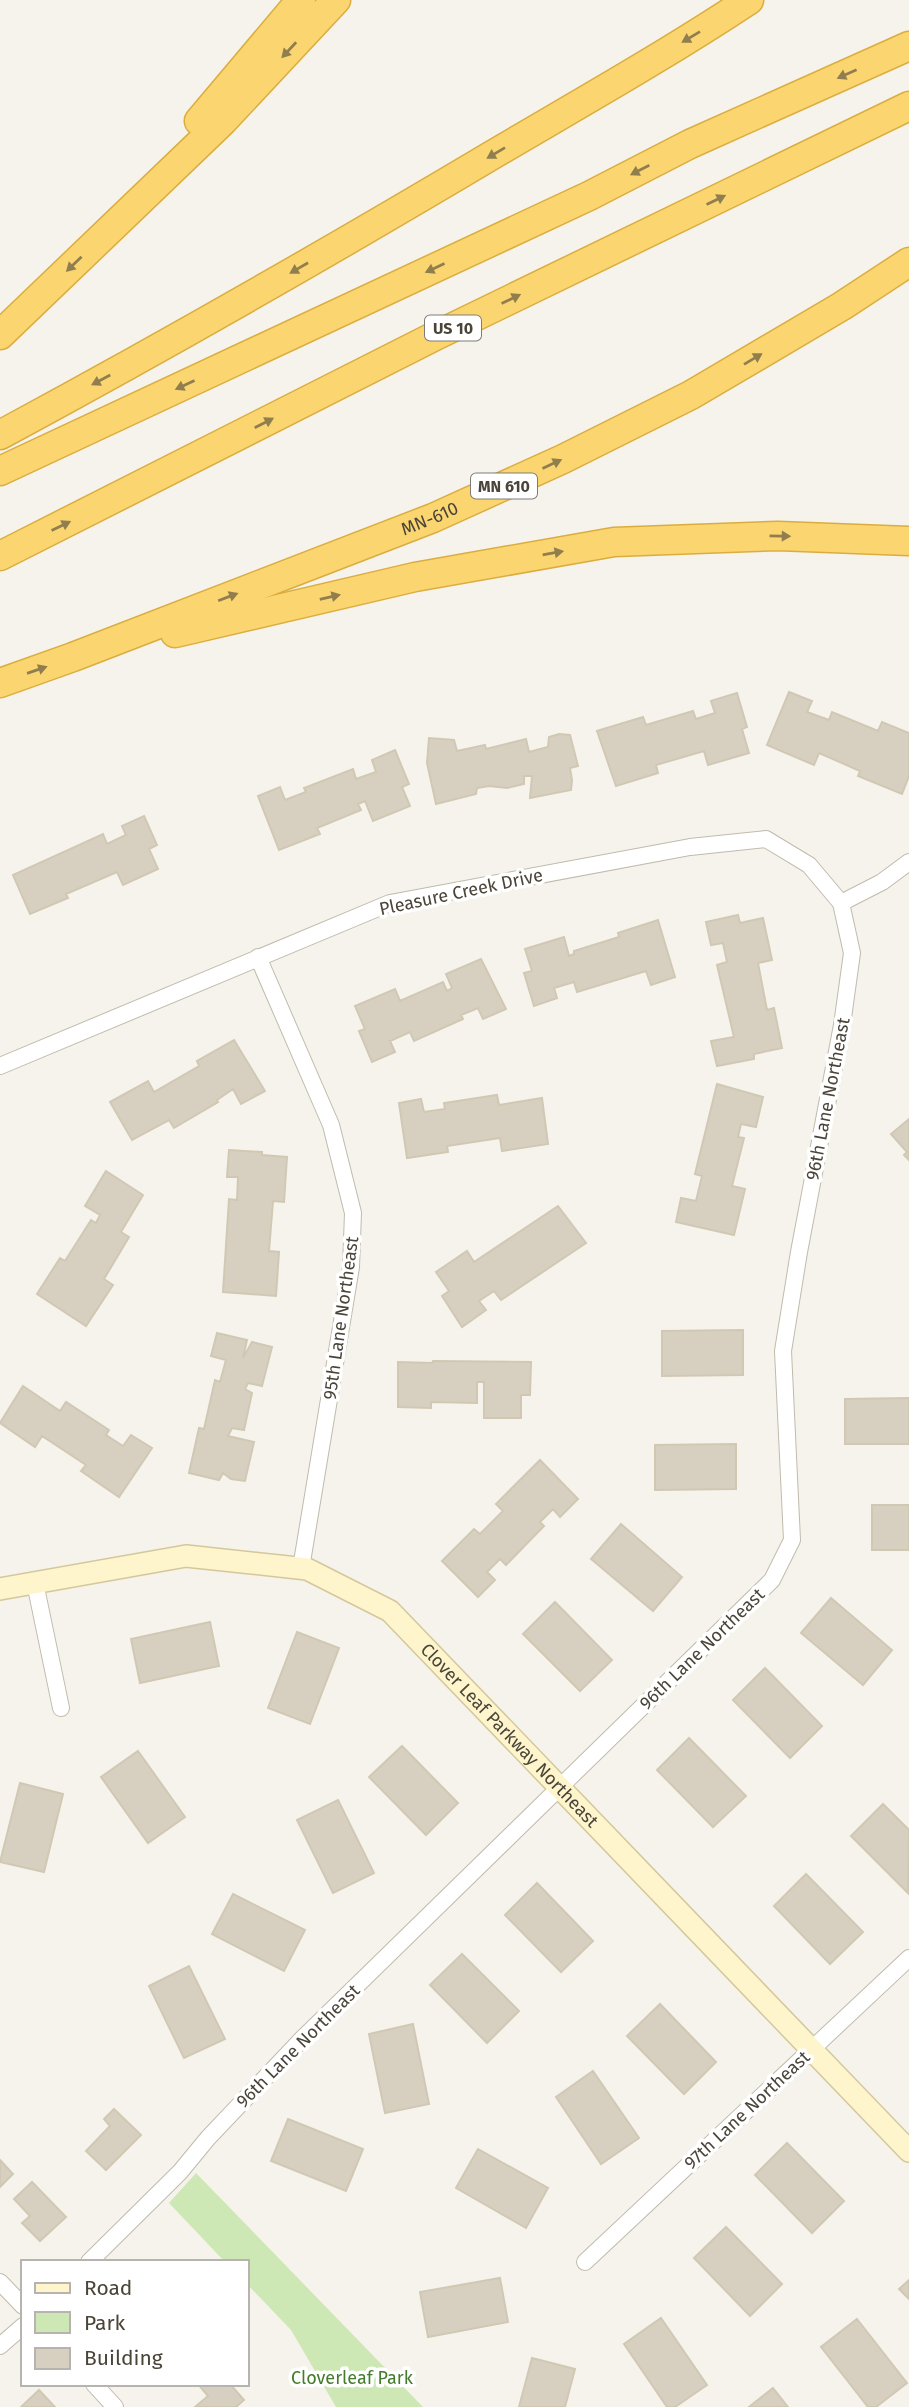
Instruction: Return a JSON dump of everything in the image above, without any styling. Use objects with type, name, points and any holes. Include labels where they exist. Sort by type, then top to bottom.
[{"type":"highway","points":[[123,216],[301,0]]},
{"type":"highway","points":[[0,335],[223,121],[336,0]]},
{"type":"highway","points":[[0,435],[158,349],[398,210],[704,30],[749,0]]},
{"type":"highway","points":[[0,471],[589,196],[690,144],[909,46]]},
{"type":"highway","name":"US 10","points":[[0,556],[435,336],[909,106]]},
{"type":"highway","name":"MN-610","points":[[0,683],[433,518],[563,459],[691,395],[842,306],[909,262]]},
{"type":"highway","points":[[73,657],[415,577],[614,542],[778,536],[909,541]]},
{"type":"street","name":"Pleasure Creek Drive","points":[[0,1066],[390,903],[690,847],[766,839],[809,866],[841,903]]},
{"type":"street","points":[[841,903],[882,882],[909,862]]},
{"type":"street","name":"96th Lane Northeast","points":[[91,2260],[180,2172],[208,2138],[302,2039],[772,1580],[792,1540],[783,1351],[842,1025],[852,953],[841,903]]},
{"type":"street","name":"95th Lane Northeast","points":[[258,957],[331,1125],[353,1213],[351,1267],[301,1568]]},
{"type":"street","name":"Clover Leaf Parkway Northeast","points":[[0,1588],[186,1556],[307,1569],[390,1611],[909,2151]]},
{"type":"street","points":[[35,1583],[61,1708]]},
{"type":"street","name":"97th Lane Northeast","points":[[585,2262],[909,1958]]},
{"type":"street","points":[[0,2282],[21,2304]]},
{"type":"street","points":[[0,2346],[21,2328]]},
{"type":"street","points":[[96,2386],[115,2407]]},
{"type":"green space","name":"Cloverleaf Park","points":[[196,2173],[423,2407],[336,2407],[291,2330],[248,2285],[248,2260],[223,2260],[169,2203]]},
{"type":"building","points":[[789,692],[812,701],[807,712],[829,720],[832,712],[878,731],[882,722],[909,733],[909,776],[902,794],[858,776],[860,771],[819,753],[814,765],[767,745]]},
{"type":"building","points":[[737,693],[747,727],[742,729],[749,753],[708,765],[704,751],[656,765],[658,773],[616,786],[597,731],[643,717],[646,725],[693,711],[696,719],[715,713],[711,701]]},
{"type":"building","points":[[570,735],[578,766],[570,768],[571,790],[530,798],[532,776],[524,776],[524,784],[507,788],[477,788],[476,794],[436,804],[427,763],[429,738],[454,740],[457,751],[485,745],[486,749],[526,739],[529,752],[548,747],[549,737]]},
{"type":"building","points":[[395,750],[409,784],[402,787],[410,806],[373,821],[365,801],[358,804],[361,810],[317,828],[320,834],[279,850],[258,796],[280,787],[285,800],[306,792],[304,788],[353,769],[356,779],[376,772],[372,760]]},
{"type":"building","points":[[144,816],[157,845],[149,849],[158,869],[123,885],[117,872],[66,894],[68,898],[30,914],[13,875],[103,834],[107,844],[126,835],[122,826]]},
{"type":"building","points":[[738,915],[740,923],[763,918],[772,960],[758,963],[767,1010],[774,1008],[782,1048],[754,1054],[754,1059],[717,1066],[711,1041],[734,1037],[717,965],[727,962],[723,943],[711,945],[706,922]]},
{"type":"building","points":[[658,920],[675,977],[651,985],[646,971],[577,992],[574,982],[554,988],[557,998],[534,1006],[524,973],[532,971],[525,949],[564,937],[569,956],[574,954],[574,951],[619,937],[618,933]]},
{"type":"building","points":[[481,959],[506,1009],[483,1019],[478,1008],[461,1015],[463,1019],[414,1041],[410,1032],[390,1041],[395,1052],[372,1062],[359,1031],[365,1029],[355,1006],[395,989],[400,1001],[443,982],[447,991],[452,988],[446,974]]},
{"type":"building","points":[[234,1040],[265,1091],[241,1104],[233,1089],[217,1100],[218,1102],[174,1128],[169,1120],[132,1140],[110,1102],[148,1081],[154,1092],[199,1066],[197,1061]]},
{"type":"building","points":[[717,1084],[763,1097],[756,1127],[741,1124],[738,1137],[744,1138],[732,1186],[745,1189],[734,1235],[676,1222],[681,1198],[696,1201],[702,1176],[695,1174]]},
{"type":"building","points":[[497,1095],[499,1105],[542,1098],[548,1144],[502,1151],[500,1138],[447,1146],[448,1152],[407,1158],[399,1103],[421,1099],[424,1112],[445,1109],[444,1103]]},
{"type":"building","points":[[909,1119],[909,1160],[904,1155],[907,1152],[891,1134]]},
{"type":"building","points":[[229,1150],[287,1157],[284,1202],[273,1201],[269,1251],[279,1252],[276,1296],[223,1292],[229,1199],[237,1200],[238,1177],[227,1177]]},
{"type":"building","points":[[106,1171],[143,1195],[121,1232],[129,1237],[104,1279],[113,1285],[86,1326],[37,1294],[60,1258],[65,1261],[91,1220],[96,1223],[100,1215],[85,1206]]},
{"type":"building","points":[[558,1206],[586,1243],[501,1300],[494,1291],[479,1301],[486,1310],[462,1327],[442,1296],[449,1291],[436,1272],[467,1251],[474,1262]]},
{"type":"building","points":[[743,1330],[743,1375],[662,1376],[662,1331]]},
{"type":"building","points":[[217,1333],[247,1340],[243,1358],[252,1342],[272,1347],[262,1386],[248,1383],[245,1389],[252,1393],[244,1430],[232,1428],[228,1436],[254,1442],[245,1481],[231,1479],[223,1473],[219,1480],[189,1473],[199,1428],[204,1429],[215,1380],[220,1382],[226,1360],[211,1356]]},
{"type":"building","points":[[398,1362],[531,1362],[530,1395],[521,1395],[521,1418],[484,1418],[484,1382],[477,1382],[477,1403],[431,1402],[431,1408],[398,1407]]},
{"type":"building","points":[[23,1386],[60,1411],[66,1402],[109,1430],[106,1435],[123,1446],[131,1435],[152,1448],[119,1497],[81,1471],[86,1465],[42,1436],[35,1447],[0,1423]]},
{"type":"building","points":[[909,1398],[909,1444],[845,1444],[845,1399]]},
{"type":"building","points":[[736,1444],[736,1489],[655,1490],[655,1445]]},
{"type":"building","points":[[540,1460],[578,1499],[560,1517],[553,1509],[540,1522],[544,1526],[506,1565],[500,1559],[487,1572],[495,1580],[478,1597],[442,1561],[474,1529],[480,1534],[503,1511],[496,1504]]},
{"type":"building","points":[[872,1505],[909,1505],[909,1550],[872,1550]]},
{"type":"building","points":[[621,1524],[682,1577],[653,1611],[591,1559]]},
{"type":"building","points":[[831,1598],[892,1650],[863,1685],[801,1633]]},
{"type":"building","points":[[555,1602],[612,1660],[580,1691],[523,1634]]},
{"type":"building","points":[[210,1622],[219,1666],[140,1683],[131,1639]]},
{"type":"building","points":[[297,1632],[339,1648],[310,1724],[268,1708]]},
{"type":"building","points":[[765,1668],[822,1726],[790,1758],[733,1700]]},
{"type":"building","points":[[689,1738],[746,1796],[713,1827],[657,1770]]},
{"type":"building","points":[[402,1746],[458,1803],[426,1835],[369,1777]]},
{"type":"building","points":[[138,1751],[185,1817],[148,1843],[101,1777]]},
{"type":"building","points":[[20,1783],[63,1794],[44,1872],[0,1862]]},
{"type":"building","points":[[338,1800],[374,1873],[333,1893],[297,1820]]},
{"type":"building","points":[[883,1804],[909,1830],[908,1893],[851,1836]]},
{"type":"building","points":[[806,1874],[863,1932],[830,1964],[774,1906]]},
{"type":"building","points":[[537,1883],[593,1941],[561,1972],[505,1915]]},
{"type":"building","points":[[233,1894],[305,1930],[284,1971],[212,1934]]},
{"type":"building","points":[[462,1954],[519,2011],[487,2043],[430,1985]]},
{"type":"building","points":[[189,1966],[225,2039],[184,2058],[149,1986]]},
{"type":"building","points":[[660,2004],[716,2062],[684,2094],[627,2036]]},
{"type":"building","points":[[413,2024],[429,2104],[385,2113],[369,2034]]},
{"type":"building","points":[[593,2071],[639,2138],[601,2164],[556,2097]]},
{"type":"building","points":[[114,2109],[141,2135],[106,2170],[86,2151],[110,2126],[104,2119]]},
{"type":"building","points":[[288,2119],[363,2149],[346,2191],[271,2161]]},
{"type":"building","points":[[787,2143],[844,2201],[812,2233],[755,2175]]},
{"type":"building","points":[[478,2149],[548,2188],[526,2228],[456,2188]]},
{"type":"building","points":[[0,2160],[13,2174],[0,2187]]},
{"type":"building","points":[[32,2182],[66,2217],[40,2241],[22,2223],[30,2216],[14,2199]]},
{"type":"building","points":[[726,2227],[782,2284],[750,2316],[694,2258]]},
{"type":"building","points":[[500,2278],[508,2322],[428,2337],[420,2292]]},
{"type":"building","points":[[909,2280],[909,2299],[899,2289]]},
{"type":"building","points":[[661,2318],[707,2385],[675,2407],[667,2407],[624,2344]]},
{"type":"building","points":[[857,2319],[907,2383],[876,2407],[868,2407],[821,2347]]},
{"type":"building","points":[[532,2358],[575,2369],[565,2407],[519,2407]]},
{"type":"building","points":[[200,2386],[232,2386],[244,2400],[236,2407],[195,2407],[208,2396]]},
{"type":"building","points":[[773,2388],[788,2407],[749,2407]]},
{"type":"building","points":[[39,2390],[55,2407],[21,2407]]}]
